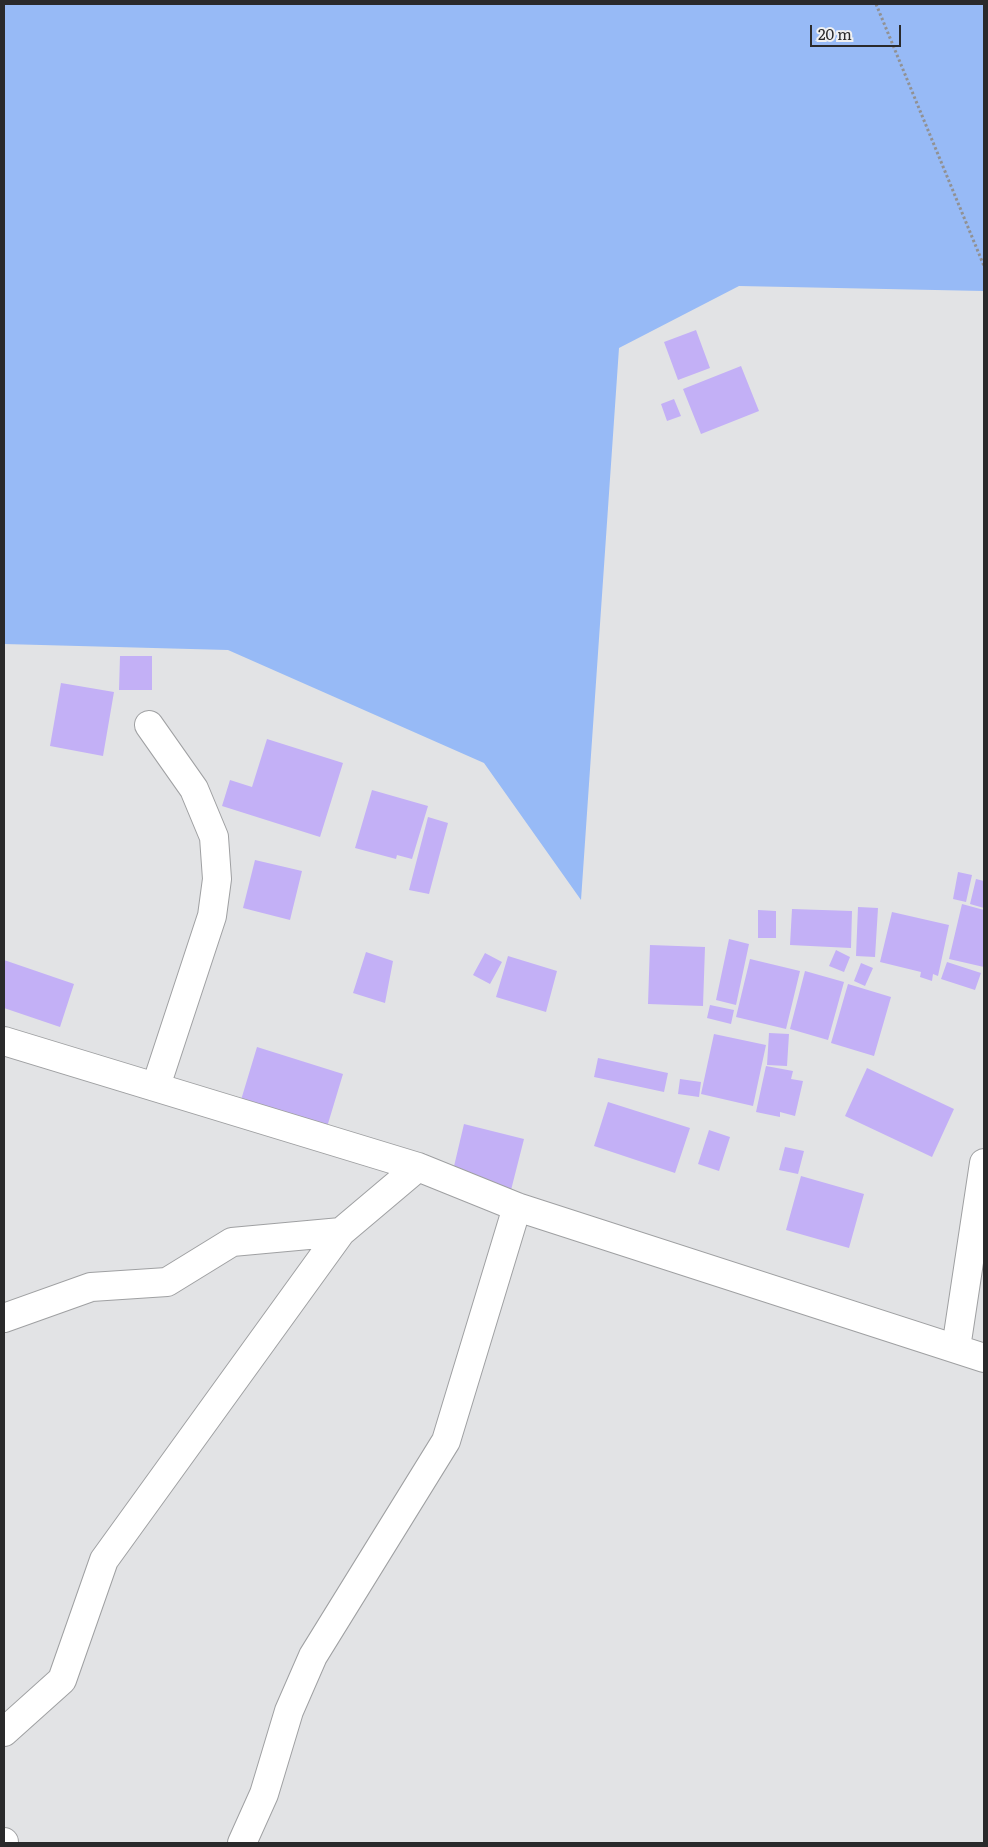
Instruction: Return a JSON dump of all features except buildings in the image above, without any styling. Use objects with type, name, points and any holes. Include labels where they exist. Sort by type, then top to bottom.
[{"type":"street","points":[[149,725],[194,789],[214,837],[217,880],[212,916],[156,1086]]},
{"type":"street","points":[[4,1041],[418,1167],[517,1207],[984,1358]]},
{"type":"street","points":[[956,1348],[984,1163]]},
{"type":"street","points":[[4,1732],[62,1680],[104,1560],[341,1232],[418,1167]]},
{"type":"street","points":[[242,1843],[264,1794],[289,1711],[313,1656],[446,1441],[517,1207]]},
{"type":"street","points":[[4,1318],[91,1287],[167,1282],[232,1242],[341,1232]]},
{"type":"path","points":[[876,4],[984,266]]},
{"type":"shaded area","points":[[4,4],[984,4],[984,291],[739,286],[619,348],[581,900],[484,763],[228,650],[4,644]]}]
